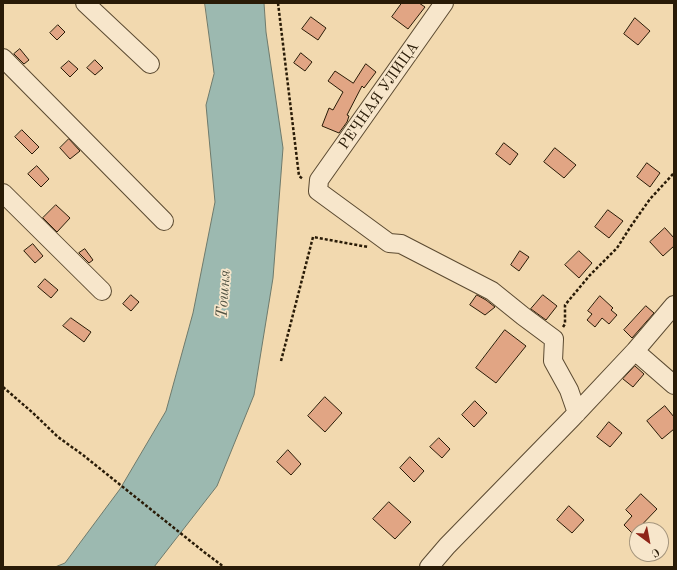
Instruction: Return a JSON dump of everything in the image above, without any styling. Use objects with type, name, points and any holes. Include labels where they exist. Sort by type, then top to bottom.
[{"type":"street","points":[[85,3],[150,64]]},
{"type":"street","name":"РЕЧНАЯ УЛИЦА","points":[[318,191],[319,180],[444,3]]},
{"type":"street","points":[[3,58],[164,221]]},
{"type":"street","points":[[318,191],[389,243],[401,244],[492,291],[554,339],[553,361],[569,390],[577,413]]},
{"type":"street","points":[[3,193],[102,292]]},
{"type":"street","points":[[429,567],[447,546],[577,413],[635,351],[674,305]]},
{"type":"street","points":[[635,351],[674,385]]},
{"type":"path","points":[[278,3],[300,176],[318,191]]},
{"type":"path","points":[[554,339],[565,324],[565,305],[590,275],[617,248],[650,199],[674,173]]},
{"type":"path","points":[[281,361],[313,237],[368,247]]},
{"type":"path","points":[[3,387],[58,437],[83,455],[224,567]]},
{"type":"water","name":"Тошня","points":[[205,3],[264,3],[266,32],[283,148],[273,278],[254,395],[217,486],[154,567],[55,567],[65,563],[120,489],[166,411],[193,313],[215,202],[206,105],[214,74]]},
{"type":"building","points":[[402,3],[419,3],[425,7],[408,29],[392,17]]},
{"type":"building","points":[[311,17],[326,28],[318,40],[302,29]]},
{"type":"building","points":[[635,18],[650,31],[638,45],[624,34]]},
{"type":"building","points":[[58,25],[65,32],[57,40],[50,33]]},
{"type":"building","points":[[20,49],[29,60],[24,64],[14,54]]},
{"type":"building","points":[[301,53],[312,62],[305,71],[294,63]]},
{"type":"building","points":[[95,60],[103,68],[95,75],[87,68]]},
{"type":"building","points":[[69,61],[78,69],[70,77],[61,68]]},
{"type":"building","points":[[366,64],[376,72],[364,88],[362,86],[347,115],[349,116],[347,122],[339,133],[322,126],[329,108],[333,110],[343,92],[328,81],[335,71],[353,83]]},
{"type":"building","points":[[22,130],[39,147],[32,154],[15,137]]},
{"type":"building","points":[[69,139],[80,151],[70,159],[60,148]]},
{"type":"building","points":[[504,143],[518,154],[510,165],[496,154]]},
{"type":"building","points":[[555,148],[576,165],[564,178],[544,162]]},
{"type":"building","points":[[647,163],[660,173],[650,187],[637,177]]},
{"type":"building","points":[[37,166],[49,179],[41,187],[28,174]]},
{"type":"building","points":[[56,205],[70,218],[57,232],[43,218]]},
{"type":"building","points":[[608,210],[623,221],[609,238],[595,227]]},
{"type":"building","points":[[665,228],[674,238],[674,246],[663,256],[650,242]]},
{"type":"building","points":[[33,244],[43,256],[35,263],[24,251]]},
{"type":"building","points":[[85,249],[93,260],[89,263],[79,253]]},
{"type":"building","points":[[520,251],[529,257],[519,271],[511,265]]},
{"type":"building","points":[[579,251],[592,263],[579,278],[565,265]]},
{"type":"building","points":[[45,279],[58,290],[51,298],[38,287]]},
{"type":"building","points":[[131,295],[139,302],[131,311],[123,304]]},
{"type":"building","points":[[477,295],[495,307],[485,315],[470,305]]},
{"type":"building","points":[[543,295],[557,306],[546,320],[531,309]]},
{"type":"building","points":[[600,296],[613,308],[611,310],[617,315],[609,324],[602,318],[595,327],[587,320],[592,314],[588,311]]},
{"type":"building","points":[[646,306],[654,313],[632,338],[624,330]]},
{"type":"building","points":[[71,318],[91,332],[84,342],[63,326]]},
{"type":"building","points":[[505,330],[526,346],[496,383],[476,368]]},
{"type":"building","points":[[635,366],[644,374],[633,387],[623,379]]},
{"type":"building","points":[[325,397],[342,413],[325,432],[308,416]]},
{"type":"building","points":[[475,401],[487,413],[474,427],[462,415]]},
{"type":"building","points":[[665,406],[674,417],[674,429],[662,439],[647,421]]},
{"type":"building","points":[[609,422],[622,433],[610,447],[597,437]]},
{"type":"building","points":[[439,438],[450,449],[442,458],[430,447]]},
{"type":"building","points":[[288,450],[301,464],[291,475],[277,462]]},
{"type":"building","points":[[410,457],[424,471],[414,482],[400,468]]},
{"type":"building","points":[[641,494],[657,509],[645,522],[629,522],[629,530],[624,525],[632,516],[626,510]]},
{"type":"building","points":[[389,502],[411,522],[395,539],[373,519]]},
{"type":"building","points":[[569,506],[584,520],[572,533],[557,520]]}]
